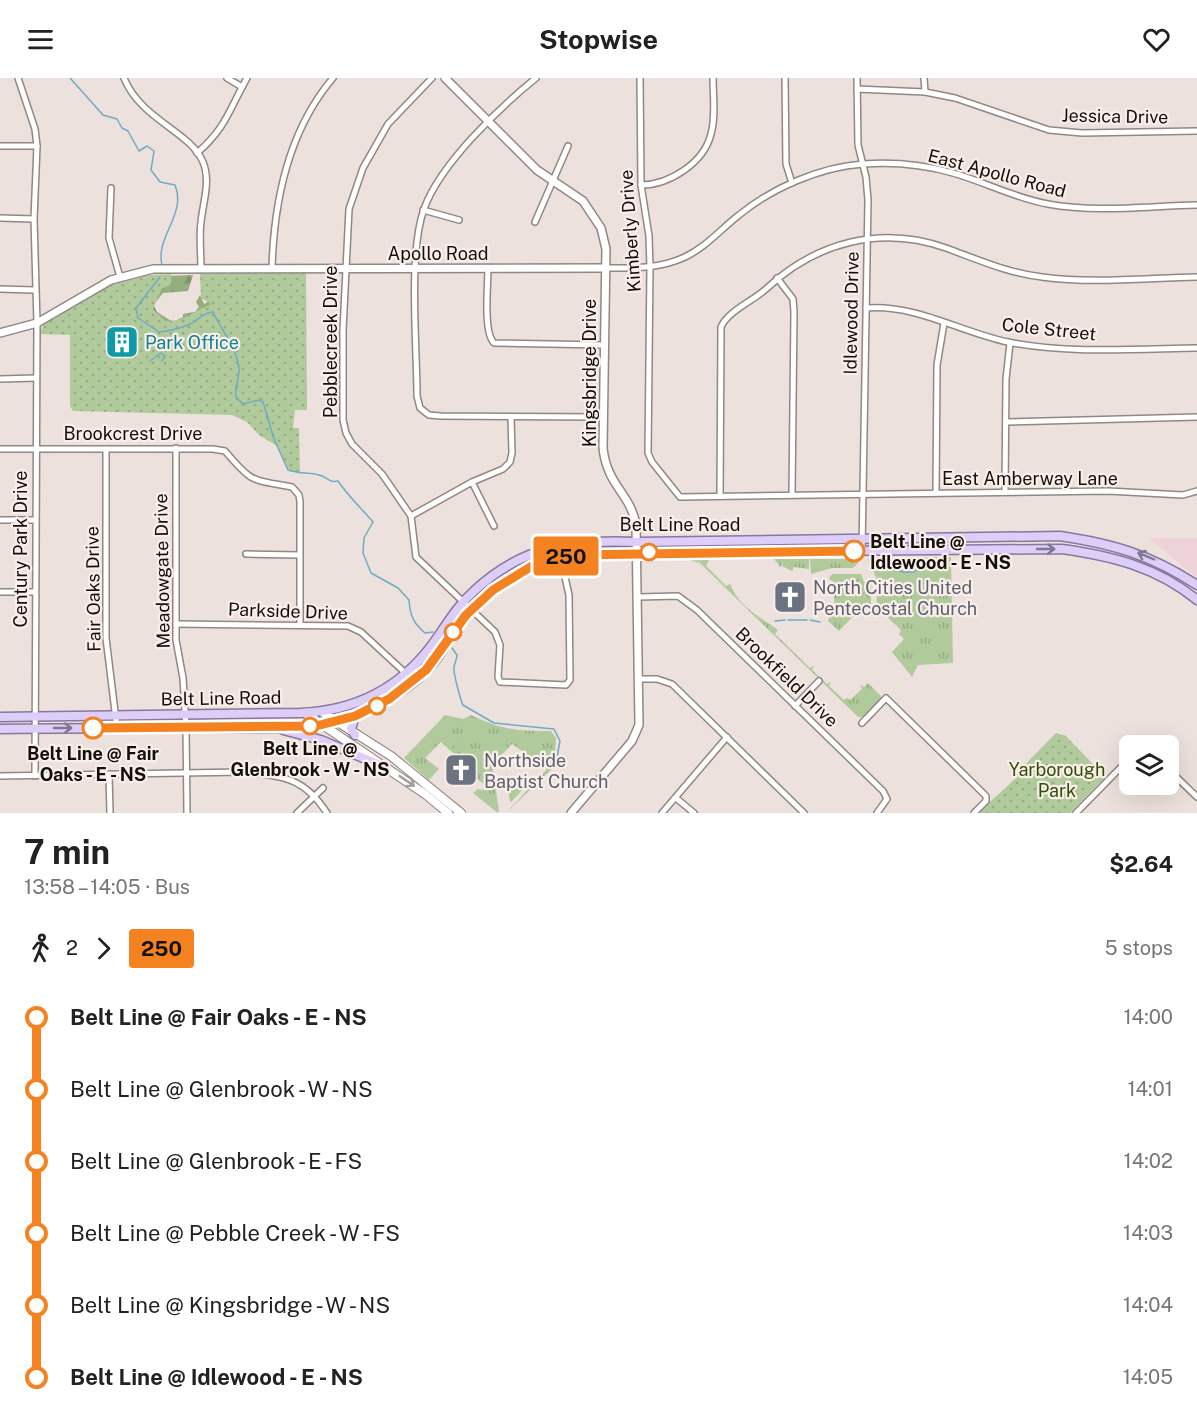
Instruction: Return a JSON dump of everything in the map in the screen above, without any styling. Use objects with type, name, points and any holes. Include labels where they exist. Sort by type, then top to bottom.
[{"type":"main road","name":"Belt Line Road","points":[[0,729],[274,727],[321,725],[335,722],[355,716],[389,699],[414,681],[437,658],[472,609],[513,576],[535,565],[588,553],[638,547],[769,540],[1060,536],[1106,543],[1133,551],[1155,560],[1197,585]]},
{"type":"main road","name":"Belt Line Road","points":[[0,717],[305,713],[322,712],[360,702],[407,674],[433,644],[464,601],[507,566],[528,555],[558,546],[591,540],[638,547],[769,551],[1073,550],[1106,555],[1151,570],[1197,600]]},
{"type":"main road","points":[[769,540],[769,551]]},
{"type":"main road","points":[[322,712],[391,756],[461,813]]},
{"type":"main road","points":[[305,713],[425,794],[448,813]]},
{"type":"main road","points":[[355,716],[351,729],[355,735]]},
{"type":"main road","points":[[274,727],[321,740],[382,766]]},
{"type":"street","name":"Century Park Drive","points":[[18,78],[35,129],[37,146],[34,219],[34,290],[37,323],[35,776]]},
{"type":"street","points":[[124,78],[136,100],[150,115],[189,144],[203,162],[207,184],[201,222],[201,268]]},
{"type":"street","points":[[227,78],[242,87]]},
{"type":"street","points":[[197,153],[216,137],[247,78]]},
{"type":"street","points":[[272,268],[278,198],[284,171],[304,122],[333,78]]},
{"type":"street","name":"Pebblecreek Drive","points":[[432,78],[388,124],[363,168],[349,209],[345,267],[343,414],[346,434],[382,474],[411,516],[416,557],[464,601],[498,638],[500,682],[566,685],[570,680],[569,595],[560,558]]},
{"type":"street","name":"Kingsbridge Drive","points":[[445,78],[537,170],[575,194],[596,217],[604,238],[604,461],[608,475],[634,515],[638,547],[639,725],[636,733],[571,813]]},
{"type":"street","points":[[536,78],[490,122],[440,176],[423,210],[418,233],[416,267],[417,396],[420,408],[429,415],[604,417]]},
{"type":"street","name":"Kimberly Drive","points":[[640,78],[641,185],[649,236],[650,267],[648,453]]},
{"type":"street","points":[[641,185],[667,181],[707,147],[713,119],[713,78]]},
{"type":"street","points":[[785,78],[786,164],[792,183]]},
{"type":"street","name":"Idlewood Drive","points":[[857,78],[858,145],[867,186],[862,550]]},
{"type":"street","points":[[924,78],[925,92]]},
{"type":"street","name":"Jessica Drive","points":[[857,89],[925,92],[983,106],[1049,130],[1082,133],[1197,131]]},
{"type":"street","points":[[0,147],[37,146]]},
{"type":"street","points":[[535,222],[568,146]]},
{"type":"street","name":"Apollo Road","points":[[0,333],[37,323],[120,277],[153,269],[650,267],[687,256],[706,244],[756,202],[792,183],[862,164]]},
{"type":"street","name":"East Apollo Road","points":[[862,164],[921,167],[952,173],[1007,194],[1071,208],[1197,205]]},
{"type":"street","points":[[111,188],[109,238],[120,277]]},
{"type":"street","points":[[423,210],[459,220]]},
{"type":"street","points":[[0,218],[34,219]]},
{"type":"street","points":[[720,496],[721,327],[729,316],[758,296],[796,263],[821,250],[867,238],[890,237],[922,241],[1015,273],[1045,278],[1097,280],[1197,277]]},
{"type":"street","points":[[488,268],[488,324],[490,339],[494,343],[604,345]]},
{"type":"street","points":[[777,278],[793,299],[794,312],[792,495]]},
{"type":"street","points":[[0,289],[34,290]]},
{"type":"street","name":"Cole Street","points":[[866,308],[902,308],[1010,343],[1087,350],[1197,348]]},
{"type":"street","points":[[936,493],[937,365],[944,323]]},
{"type":"street","points":[[1005,492],[1006,379],[1010,343]]},
{"type":"street","points":[[0,379],[36,378]]},
{"type":"street","points":[[411,516],[472,482],[503,469],[510,462],[511,417]]},
{"type":"street","points":[[1006,422],[1197,417]]},
{"type":"street","name":"Brookcrest Drive","points":[[0,448],[176,448],[225,451],[247,476],[256,482],[292,487],[299,495],[300,502],[300,624]]},
{"type":"street","name":"Fair Oaks Drive","points":[[106,448],[106,638],[117,728]]},
{"type":"street","name":"Meadowgate Drive","points":[[176,448],[176,624],[186,728],[187,813]]},
{"type":"street","name":"East Amberway Lane","points":[[648,453],[652,462],[680,497],[1108,491],[1183,495],[1196,492]]},
{"type":"street","points":[[472,482],[494,526]]},
{"type":"street","points":[[0,520],[35,520]]},
{"type":"street","points":[[558,546],[560,558]]},
{"type":"street","points":[[246,554],[299,555]]},
{"type":"street","points":[[0,592],[35,592]]},
{"type":"street","name":"Brookfield Drive","points":[[639,597],[669,596],[687,601],[886,795],[886,803],[877,813]]},
{"type":"street","name":"Parkside Drive","points":[[176,624],[348,626],[361,632],[414,681]]},
{"type":"street","points":[[639,680],[657,680],[672,684],[804,813]]},
{"type":"street","points":[[795,706],[819,681]]},
{"type":"street","points":[[862,723],[886,698],[985,795],[986,801],[974,813]]},
{"type":"street","points":[[662,813],[727,737]]},
{"type":"street","points":[[1076,813],[1119,769]]},
{"type":"street","points":[[0,776],[243,772],[281,776],[302,784],[327,813]]},
{"type":"street","points":[[109,774],[110,813]]},
{"type":"street","points":[[1179,780],[1197,797]]},
{"type":"street","points":[[297,813],[323,788]]},
{"type":"street","points":[[676,798],[693,813]]},
{"type":"shaded area","points":[[1149,538],[1197,538],[1197,578]]},
{"type":"green space","points":[[306,273],[307,410],[295,410],[293,428],[299,428],[300,474],[289,470],[277,446],[259,435],[247,422],[232,415],[73,411],[70,406],[70,335],[40,334],[43,325],[111,285],[150,275],[171,274],[171,285],[162,288],[153,309],[165,321],[179,320],[211,304],[201,298],[200,274]]},
{"type":"green space","points":[[193,275],[188,291],[163,293],[155,303],[152,302],[157,312],[173,322],[183,317],[183,314],[195,312],[199,307],[196,302],[200,295],[204,304],[211,300],[225,313],[172,328],[143,301],[163,276]]},
{"type":"green space","points":[[646,557],[708,557],[709,559],[695,560],[709,560],[706,566],[726,586],[730,584],[739,599],[757,616],[778,630],[775,634],[810,668],[814,665],[812,670],[827,684],[831,682],[829,686],[844,700],[847,698],[850,700],[862,689],[860,684],[864,687],[868,683],[881,696],[881,701],[865,717],[858,717],[700,563],[689,560],[643,559]]},
{"type":"green space","points":[[951,557],[953,663],[918,665],[912,677],[892,652],[904,639],[899,634],[901,630],[881,611],[878,614],[876,611],[878,581],[873,571],[894,567],[871,569],[868,559]]},
{"type":"green space","points":[[774,559],[809,559],[809,569],[794,567],[792,571],[782,566],[783,562],[779,565]]},
{"type":"green space","points":[[810,559],[858,559],[858,563],[853,568],[832,568],[811,574]]},
{"type":"green space","points":[[832,574],[861,574],[864,582],[871,582],[871,604],[866,611],[861,608],[839,631],[828,621],[830,615],[834,615],[834,582],[829,579]]},
{"type":"green space","points":[[445,715],[463,719],[471,715],[510,729],[551,731],[556,738],[555,753],[564,757],[506,813],[547,769],[512,744],[492,765],[495,783],[484,784],[466,772],[469,768],[441,742],[425,758],[439,769],[429,780],[404,758]]},
{"type":"green space","name":"Yarborough Park","points":[[1056,733],[1066,736],[1105,777],[1070,813],[978,813],[1017,777],[1015,775]]},
{"type":"green space","points":[[458,741],[477,760],[470,767],[451,749]]},
{"type":"green space","points":[[506,775],[525,787],[511,802],[510,802]]},
{"type":"green space","points":[[495,785],[498,813],[473,793],[478,789],[483,790],[484,786]]},
{"type":"waterway","points":[[70,78],[103,115],[117,119],[122,128],[128,131],[139,151],[147,146],[154,151],[151,170],[160,182],[175,185],[178,196],[177,206],[163,245],[162,265]]},
{"type":"waterway","points":[[160,277],[136,308],[138,318],[159,332],[174,330],[213,312],[232,345],[237,360],[239,372],[236,397],[243,404],[259,400],[263,402],[274,439],[288,470],[315,474],[338,481],[373,522],[364,538],[363,553],[371,573],[398,588],[409,600],[411,614],[418,626],[425,633],[433,632]]},
{"type":"waterway","points":[[150,361],[161,353],[165,356],[162,361]]},
{"type":"waterway","points":[[872,570],[884,568],[905,572],[916,571]]},
{"type":"waterway","points":[[775,621],[785,620]]},
{"type":"waterway","points":[[788,620],[807,620]]},
{"type":"waterway","points":[[810,620],[820,622]]},
{"type":"waterway","points":[[452,648],[457,655],[454,673],[463,705],[494,723],[554,729],[560,741],[556,762]]},
{"type":"bus line","name":"250","points":[[93,728],[316,726],[355,716],[389,699],[426,670],[437,658],[466,615],[493,590],[532,566],[573,555],[712,551],[854,551]]},
{"type":"place","name":"Park Office","points":[[122,342]]},
{"type":"place","name":"Belt Line @ Idlewood - E - NS","points":[[854,551]]},
{"type":"place","name":"North Cities United Pentecostal Church","points":[[790,597]]},
{"type":"place","name":"Belt Line @ Glenbrook - W - NS","points":[[310,726]]},
{"type":"place","name":"Belt Line @ Fair Oaks - E - NS","points":[[93,728]]},
{"type":"place","name":"Northside Baptist Church","points":[[461,770]]}]
